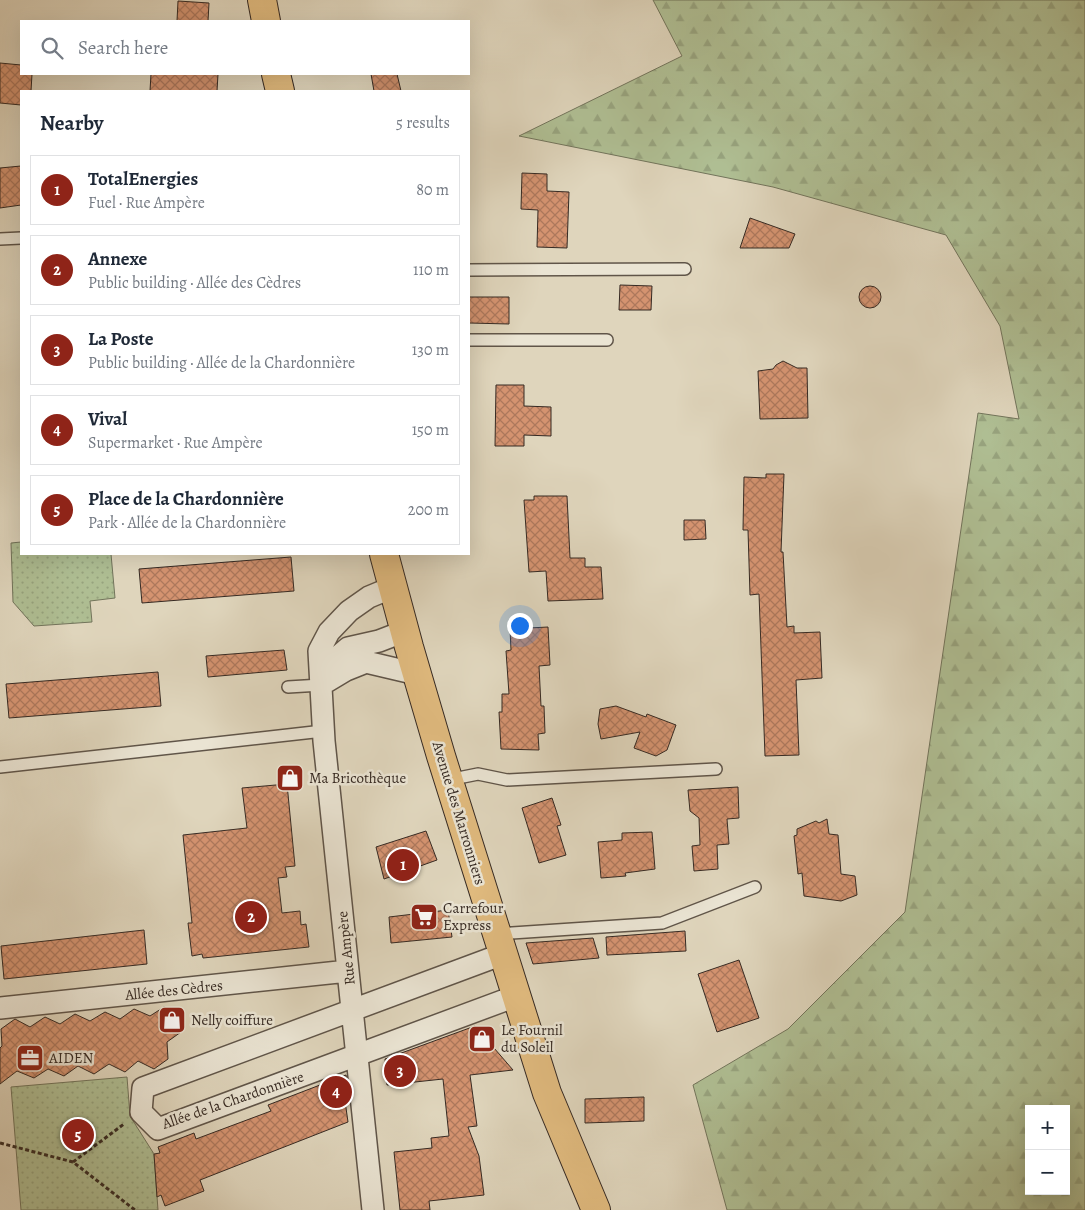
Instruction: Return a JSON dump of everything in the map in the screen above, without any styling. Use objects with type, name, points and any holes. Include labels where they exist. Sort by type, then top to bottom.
[{"type":"main road","points":[[262,0],[266,20]]},
{"type":"main road","points":[[276,75],[280,90]]},
{"type":"main road","name":"Avenue des Marronniers","points":[[384,555],[448,780],[547,1093],[596,1210]]},
{"type":"street","name":"Rue Ampère","points":[[373,1210],[323,732],[319,651],[330,632],[348,611],[369,596],[393,587]]},
{"type":"street","name":"Rue Ampère","points":[[321,685],[334,660],[348,648],[405,631]]},
{"type":"street","points":[[321,685],[346,670],[366,662],[417,674]]},
{"type":"street","name":"Allée de la Chardonnière","points":[[501,944],[352,1010],[143,1088],[140,1112],[158,1129],[516,996]]},
{"type":"street","name":"Allée des Cèdres","points":[[0,1008],[348,971]]},
{"type":"lane","points":[[0,240],[20,238]]},
{"type":"lane","points":[[470,270],[685,269]]},
{"type":"lane","points":[[470,340],[607,340]]},
{"type":"lane","points":[[288,687],[321,685]]},
{"type":"lane","points":[[0,768],[323,732]]},
{"type":"lane","points":[[448,780],[478,774],[507,780],[716,769]]},
{"type":"lane","points":[[501,944],[662,923],[755,888]]},
{"type":"path","points":[[72,1162],[140,1112]]},
{"type":"path","points":[[0,1144],[72,1162],[135,1210]]},
{"type":"green space","points":[[653,0],[1085,0],[1085,1210],[727,1210],[693,1085],[788,1029],[905,912],[978,413],[1019,419],[1000,326],[946,235],[773,187],[519,136],[682,56]]},
{"type":"green space","points":[[20,542],[20,555],[111,555],[115,598],[90,601],[92,622],[34,626],[13,602],[11,543]]},
{"type":"green space","points":[[127,1077],[130,1116],[154,1154],[158,1210],[21,1210],[11,1087]]},
{"type":"building","points":[[178,1],[209,3],[208,20],[177,20]]},
{"type":"building","points":[[0,63],[20,65],[20,75],[32,75],[31,90],[20,90],[20,105],[0,103]]},
{"type":"building","points":[[151,75],[218,75],[217,90],[150,90]]},
{"type":"building","points":[[371,75],[397,75],[401,90],[374,90]]},
{"type":"building","points":[[20,166],[20,205],[0,208],[0,168]]},
{"type":"building","points":[[522,173],[547,174],[547,191],[569,192],[567,248],[537,247],[538,210],[521,209]]},
{"type":"building","points":[[750,218],[795,234],[789,248],[740,248]]},
{"type":"building","points":[[620,285],[652,286],[651,310],[619,310]]},
{"type":"building","points":[[870,286],[880,293],[881,297],[874,307],[870,308],[860,301],[859,297],[866,287]]},
{"type":"building","points":[[470,297],[509,297],[509,324],[470,323]]},
{"type":"building","points":[[783,361],[797,368],[807,368],[808,418],[760,419],[758,371],[773,369]]},
{"type":"building","points":[[496,385],[524,385],[524,406],[551,407],[551,436],[524,435],[524,446],[495,446]]},
{"type":"building","points":[[766,474],[784,474],[781,552],[783,552],[787,627],[794,626],[794,633],[820,632],[822,678],[796,680],[799,755],[765,756],[759,594],[750,595],[748,530],[743,530],[744,477],[766,478]]},
{"type":"building","points":[[534,496],[567,496],[570,558],[585,558],[585,567],[601,567],[603,599],[548,601],[546,571],[529,572],[524,500],[534,500]]},
{"type":"building","points":[[684,520],[705,520],[706,539],[684,540]]},
{"type":"building","points":[[291,557],[294,591],[142,603],[139,569]]},
{"type":"building","points":[[548,627],[550,665],[539,666],[541,706],[544,706],[545,733],[538,734],[539,750],[501,749],[499,712],[502,712],[502,694],[509,694],[506,651],[511,650],[510,629]]},
{"type":"building","points":[[284,650],[287,670],[208,677],[206,656]]},
{"type":"building","points":[[158,672],[161,706],[9,718],[6,684]]},
{"type":"building","points":[[616,706],[646,717],[647,714],[676,725],[667,750],[656,756],[634,748],[640,732],[601,739],[598,724],[600,709]]},
{"type":"building","points":[[287,784],[295,866],[285,867],[287,877],[278,878],[282,913],[300,911],[301,925],[306,924],[309,947],[203,958],[202,954],[192,956],[188,923],[192,923],[183,835],[247,828],[242,788]]},
{"type":"building","points":[[738,787],[739,818],[727,819],[729,844],[717,845],[718,869],[694,871],[692,846],[700,845],[699,818],[690,811],[688,790]]},
{"type":"building","points":[[552,798],[561,825],[557,826],[566,855],[539,863],[522,808]]},
{"type":"building","points":[[827,819],[829,834],[838,835],[841,874],[855,876],[857,895],[841,901],[804,896],[802,873],[798,874],[794,836],[797,835],[797,829],[816,821],[819,823]]},
{"type":"building","points":[[426,831],[437,860],[384,879],[376,847]]},
{"type":"building","points":[[652,832],[655,869],[625,873],[626,876],[601,878],[598,842],[622,840],[622,833]]},
{"type":"building","points":[[448,910],[452,937],[391,943],[389,917]]},
{"type":"building","points":[[144,930],[147,964],[4,979],[1,946]]},
{"type":"building","points":[[685,931],[686,951],[607,955],[606,937]]},
{"type":"building","points":[[593,938],[599,958],[533,964],[526,943]]},
{"type":"building","points":[[739,960],[759,1018],[717,1032],[698,974]]},
{"type":"building","points":[[164,1007],[179,1014],[181,1032],[167,1042],[168,1059],[154,1069],[138,1061],[125,1072],[109,1064],[94,1074],[78,1066],[64,1076],[48,1069],[34,1078],[17,1071],[0,1084],[1,1029],[15,1019],[30,1027],[45,1017],[60,1024],[75,1014],[90,1021],[105,1012],[120,1019],[134,1009],[150,1016]]},
{"type":"building","points":[[475,1026],[513,1070],[470,1075],[477,1126],[468,1127],[479,1156],[484,1195],[429,1201],[430,1210],[400,1210],[394,1152],[432,1148],[431,1138],[449,1136],[443,1079],[387,1085],[385,1059]]},
{"type":"building","points":[[346,1075],[349,1100],[345,1101],[348,1122],[200,1180],[204,1191],[165,1206],[161,1195],[157,1197],[154,1154],[160,1153],[158,1147],[194,1133],[196,1139],[271,1111],[268,1105]]},
{"type":"building","points":[[644,1097],[644,1121],[585,1123],[585,1099]]},
{"type":"place","name":"Ma Bricothèque","points":[[290,778]]},
{"type":"place","name":"TotalEnergies","points":[[403,865]]},
{"type":"place","name":"Annexe","points":[[251,917]]},
{"type":"place","name":"Carrefour Express","points":[[424,917]]},
{"type":"place","name":"Nelly coiffure","points":[[172,1020]]},
{"type":"place","name":"Le Fournil du Soleil","points":[[482,1039]]},
{"type":"place","name":"AIDEN","points":[[30,1058]]},
{"type":"place","name":"La Poste","points":[[400,1071]]},
{"type":"place","name":"Vival","points":[[336,1092]]},
{"type":"place","name":"Place de la Chardonnière","points":[[78,1135]]}]
